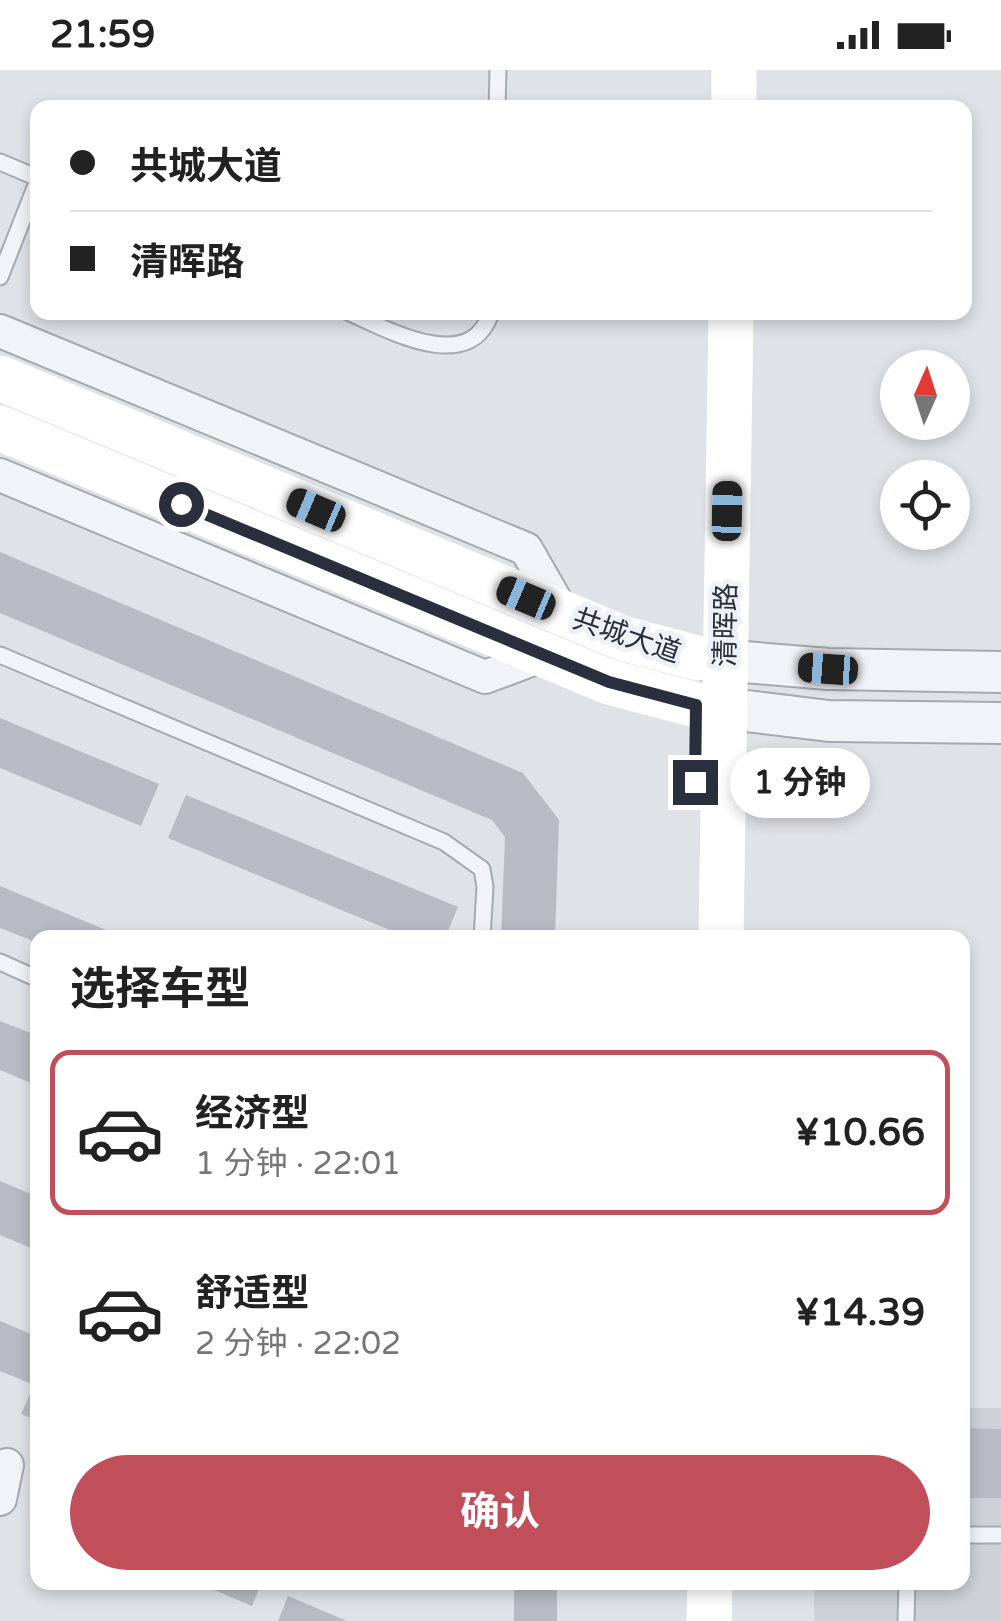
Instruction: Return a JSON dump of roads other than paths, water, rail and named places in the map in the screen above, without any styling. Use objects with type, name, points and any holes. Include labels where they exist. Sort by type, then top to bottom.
[{"type":"main road","points":[[706,70],[706,100]]},
{"type":"main road","points":[[734,70],[734,100]]},
{"type":"main road","name":"清晖路","points":[[702,320],[711,660]]},
{"type":"main road","name":"清晖路","points":[[693,930],[710,707],[730,320]]},
{"type":"main road","name":"共城大道","points":[[0,378],[625,639],[711,660]]},
{"type":"main road","name":"共城大道","points":[[0,428],[609,682],[710,707]]},
{"type":"main road","name":"清晖路","points":[[710,707],[720,930]]},
{"type":"main road","points":[[682,1590],[682,1621]]},
{"type":"main road","points":[[709,1621],[710,1590]]},
{"type":"street","points":[[0,330],[526,549],[562,612]]},
{"type":"street","points":[[0,475],[485,676],[544,655]]},
{"type":"street","name":"共城大道","points":[[711,660],[828,669],[1001,672]]},
{"type":"street","name":"共城大道","points":[[710,707],[829,721],[1001,723]]},
{"type":"street","points":[[0,1499],[6,1465]]},
{"type":"lane","points":[[497,100],[498,70]]},
{"type":"lane","points":[[0,162],[30,175]]},
{"type":"lane","points":[[0,277],[30,200]]},
{"type":"lane","points":[[366,320],[410,340],[436,346],[453,346],[474,336],[489,320]]},
{"type":"lane","points":[[0,655],[444,842],[482,869],[482,930]]},
{"type":"lane","points":[[0,962],[30,975]]},
{"type":"lane","points":[[970,1535],[1001,1535]]},
{"type":"lane","points":[[906,1621],[907,1590]]}]
